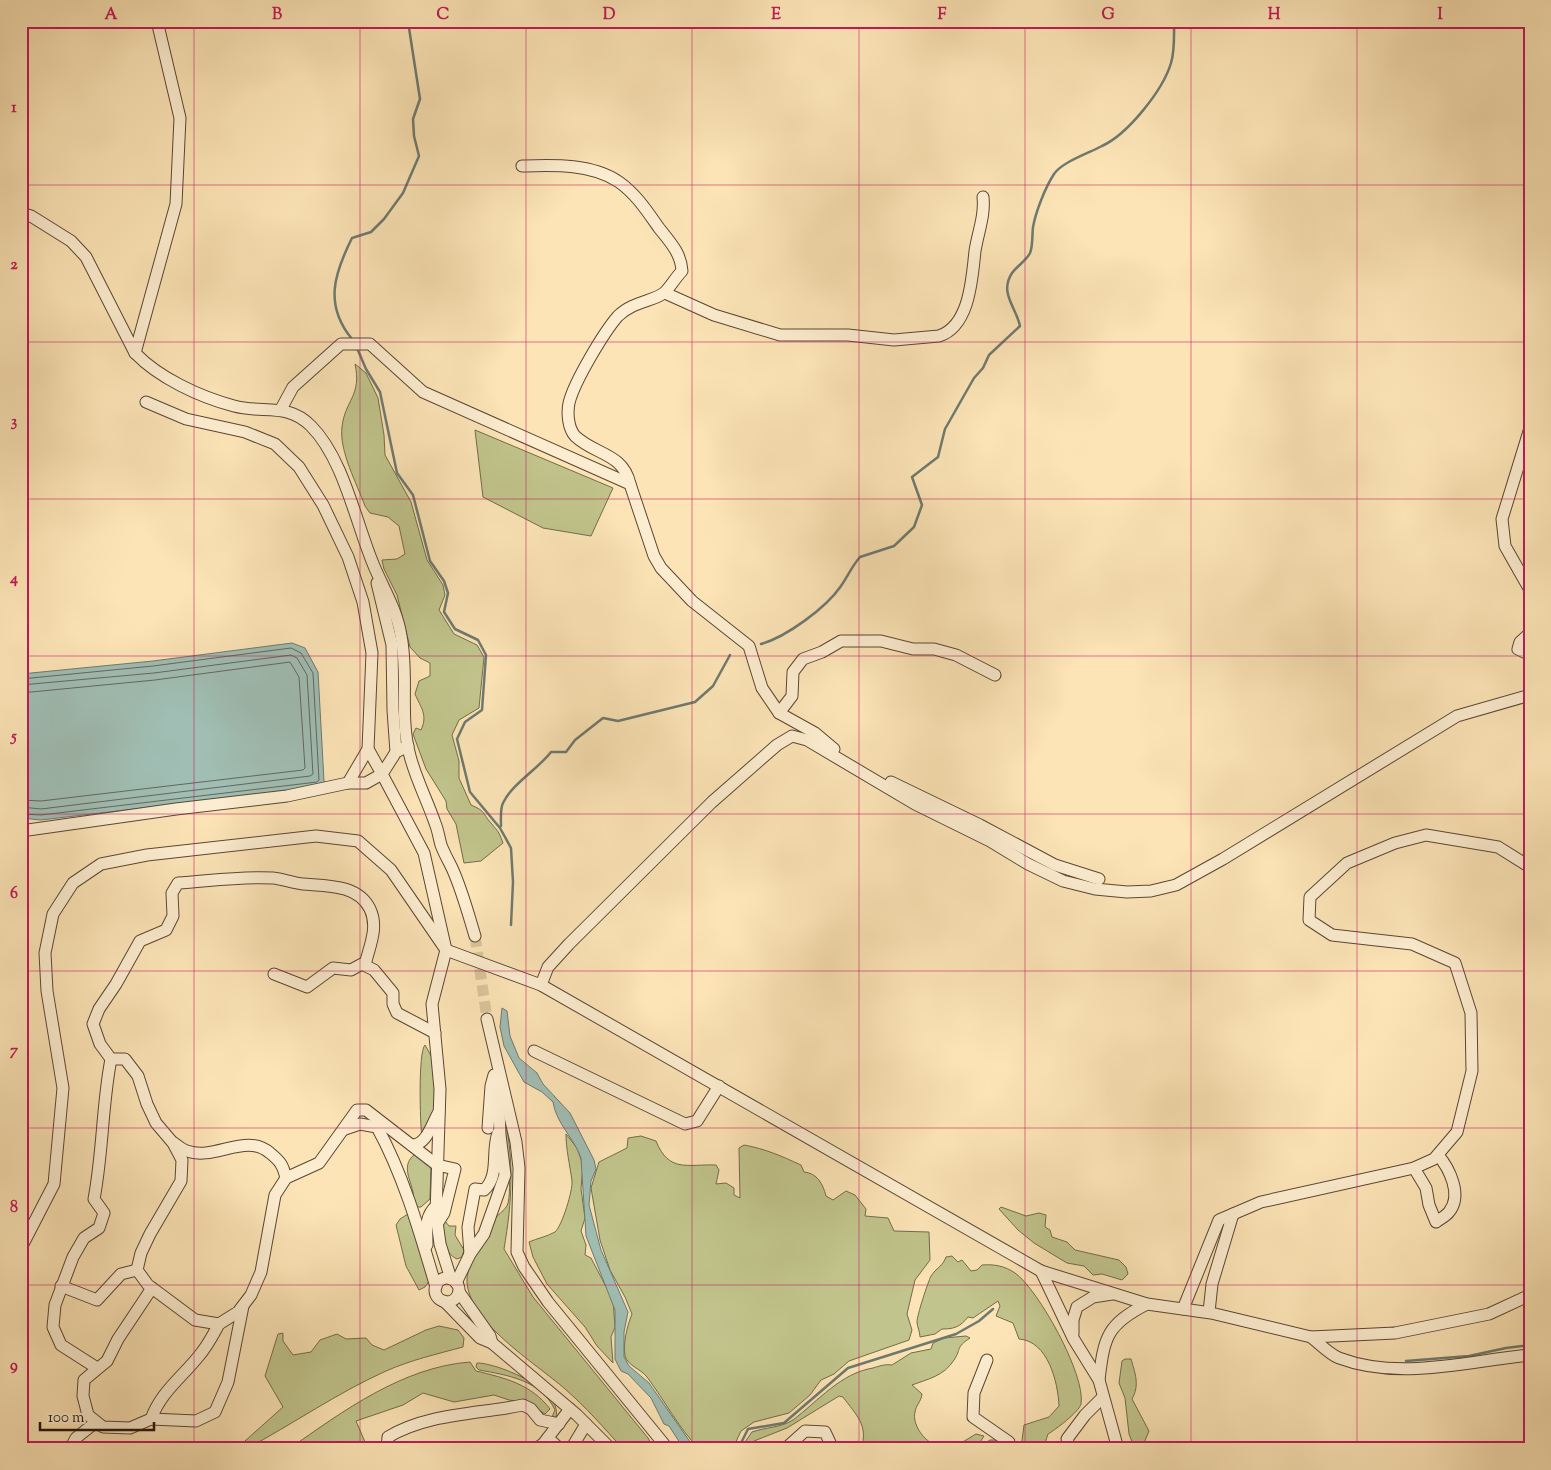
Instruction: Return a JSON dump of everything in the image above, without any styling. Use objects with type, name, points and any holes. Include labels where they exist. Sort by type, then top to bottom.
[{"type":"street","points":[[135,353],[176,204],[180,118],[157,21]]},
{"type":"street","points":[[522,166],[559,165],[596,172],[618,181],[637,198],[681,257],[682,271],[665,293],[632,305],[618,317],[583,370],[569,403],[568,424],[575,435],[618,462],[627,471],[654,556],[661,568],[692,601],[750,646],[762,688],[779,714],[816,733],[837,752],[895,784],[980,824],[1055,865],[1099,879]]},
{"type":"street","points":[[665,293],[714,315],[780,335],[848,335],[894,340],[939,336],[957,324],[973,284],[976,250],[984,210],[983,197]]},
{"type":"street","points":[[21,212],[31,216],[71,241],[86,257],[135,353],[144,363],[168,378],[234,406],[255,410],[281,409],[298,415],[322,438],[334,462],[375,568],[388,594],[401,635],[404,655],[403,715],[408,746],[416,776],[435,823],[441,845],[452,868],[475,936]]},
{"type":"street","points":[[281,409],[293,387],[342,344],[370,344],[423,392],[483,421],[630,484]]},
{"type":"street","points":[[146,402],[186,419],[245,432],[275,444],[299,466],[323,505],[344,548],[363,602],[372,653],[368,749],[348,783]]},
{"type":"street","points":[[1530,428],[1502,519],[1505,546],[1530,590]]},
{"type":"street","points":[[375,568],[392,646],[396,752]]},
{"type":"street","points":[[1530,633],[1520,642],[1518,649],[1530,655]]},
{"type":"street","points":[[779,714],[792,696],[793,672],[803,658],[822,652],[841,641],[881,641],[913,649],[934,649],[956,655],[994,675]]},
{"type":"street","points":[[541,985],[548,966],[575,937],[712,802],[777,745],[792,736],[808,740],[915,804],[990,840],[1028,864],[1064,881],[1094,889],[1127,892],[1151,891],[1176,886],[1457,716],[1530,695]]},
{"type":"street","points":[[21,831],[176,809],[287,796],[348,783],[366,783],[382,774],[396,752],[408,746]]},
{"type":"street","points":[[368,749],[424,853],[446,950],[432,1004],[440,1089],[437,1190],[441,1207]]},
{"type":"street","points":[[1183,1309],[1219,1220],[1261,1202],[1414,1168],[1434,1159],[1457,1132],[1472,1071],[1471,1013],[1455,963],[1412,944],[1332,935],[1309,920],[1310,896],[1347,863],[1395,843],[1426,835],[1498,847],[1530,867]]},
{"type":"street","points":[[21,1248],[54,1184],[63,1088],[47,991],[45,953],[53,914],[72,883],[101,864],[147,855],[316,836],[358,841],[391,870],[446,950],[541,985],[1041,1271],[1147,1304],[1209,1312],[1311,1337],[1395,1332],[1489,1314],[1530,1295]]},
{"type":"street","points":[[97,1368],[61,1345],[53,1327],[55,1305],[61,1286],[80,1244],[84,1238],[99,1228],[104,1213],[94,1199],[103,1143],[105,1088],[111,1059],[100,1044],[93,1024],[99,1009],[116,984],[140,940],[166,930],[173,916],[172,893],[178,883],[273,878],[302,884],[324,884],[348,889],[362,899],[370,909],[374,924],[373,937],[364,965]]},
{"type":"street","points":[[274,974],[307,987],[333,968],[351,970],[362,964],[374,970],[393,993],[393,1004],[397,1013],[434,1033]]},
{"type":"street","points":[[487,1019],[516,1142],[519,1168],[517,1252],[524,1267],[548,1302],[665,1447]]},
{"type":"street","points":[[534,1051],[685,1124],[697,1121],[719,1086]]},
{"type":"street","points":[[111,1059],[125,1059],[138,1076],[147,1104],[156,1123],[173,1143],[182,1160],[181,1181],[150,1234],[141,1253],[137,1270]]},
{"type":"street","points":[[470,1254],[468,1227],[476,1187],[484,1190],[491,1181],[498,1063]]},
{"type":"street","points":[[150,1419],[156,1406],[171,1384],[199,1356],[219,1324],[238,1312],[251,1295],[261,1272],[275,1196],[286,1178],[319,1163],[357,1110],[366,1110],[437,1165],[455,1169],[437,1224],[440,1244],[456,1285],[490,1336],[492,1343]]},
{"type":"street","points":[[412,1145],[418,1145],[424,1141],[439,1110]]},
{"type":"street","points":[[344,1129],[360,1124],[377,1127],[394,1160],[432,1274],[436,1295],[480,1338],[492,1343],[570,1409],[611,1449]]},
{"type":"street","points":[[444,1301],[452,1301],[456,1285],[470,1254],[484,1234],[505,1175],[494,1127]]},
{"type":"street","points":[[173,1143],[188,1152],[201,1153],[250,1144],[265,1148],[283,1163],[286,1178]]},
{"type":"street","points":[[1414,1168],[1426,1188],[1429,1205],[1436,1222],[1450,1212],[1455,1198],[1453,1182],[1447,1165],[1438,1155]]},
{"type":"street","points":[[437,1190],[449,1192]]},
{"type":"street","points":[[432,1274],[428,1255],[426,1224],[429,1213],[441,1207]]},
{"type":"street","points":[[1209,1312],[1212,1284],[1233,1214]]},
{"type":"street","points":[[61,1286],[97,1300],[121,1274],[137,1270]]},
{"type":"street","points":[[137,1270],[152,1288],[195,1320],[219,1324]]},
{"type":"street","points":[[1041,1271],[1073,1338],[1099,1380],[1118,1449]]},
{"type":"street","points":[[436,1287],[444,1279],[456,1285]]},
{"type":"street","points":[[152,1288],[118,1338],[107,1361],[84,1380],[82,1396],[88,1415],[103,1427],[130,1428],[150,1419],[196,1421],[215,1412],[228,1382],[244,1304]]},
{"type":"street","points":[[1073,1338],[1072,1320],[1077,1307],[1093,1297],[1114,1294]]},
{"type":"street","points":[[1099,1380],[1102,1354],[1114,1325],[1125,1315],[1147,1304]]},
{"type":"street","points":[[1311,1337],[1337,1358],[1394,1370],[1414,1370],[1530,1356]]},
{"type":"street","points":[[987,1360],[974,1392],[973,1417],[1009,1442],[1009,1449]]},
{"type":"street","points":[[1070,1449],[1067,1439],[1103,1397]]},
{"type":"street","points":[[387,1449],[388,1437],[402,1429],[454,1416],[523,1405],[531,1408],[540,1420],[559,1424]]},
{"type":"street","points":[[535,1449],[548,1438],[570,1409]]},
{"type":"street","points":[[70,1449],[76,1438],[96,1422]]},
{"type":"street","points":[[575,1447],[586,1424]]},
{"type":"street","points":[[785,1449],[805,1431],[824,1432],[833,1449]]},
{"type":"street","points":[[548,1438],[560,1449]]},
{"type":"green space","points":[[355,364],[366,373],[378,398],[385,455],[411,502],[427,560],[443,585],[445,595],[439,610],[454,634],[477,645],[484,657],[479,708],[459,720],[452,735],[459,761],[459,778],[471,805],[483,812],[498,832],[503,843],[481,861],[464,863],[456,824],[447,809],[446,801],[426,769],[413,734],[416,728],[421,730],[423,725],[423,712],[415,694],[419,681],[430,676],[430,663],[420,658],[410,647],[397,595],[384,569],[382,560],[397,559],[405,554],[399,526],[388,517],[370,513],[365,506],[349,467],[343,446],[342,427],[346,410],[355,391],[357,375]]},
{"type":"green space","points":[[475,430],[613,488],[591,536],[543,528],[483,497]]},
{"type":"green space","points":[[425,1045],[433,1059],[437,1107],[422,1138],[420,1074]]},
{"type":"green space","points":[[503,1111],[511,1163],[509,1214],[504,1249],[533,1297],[648,1438],[654,1449],[623,1449],[573,1396],[521,1354],[490,1325],[478,1310],[469,1294],[468,1272],[478,1248],[495,1218],[507,1206],[509,1198],[509,1174]]},
{"type":"green space","points":[[566,1134],[577,1148],[583,1165],[581,1189],[585,1218],[581,1231],[586,1245],[585,1255],[591,1258],[613,1300],[615,1327],[611,1337],[613,1363],[597,1346],[585,1327],[547,1284],[533,1257],[529,1242],[555,1232],[561,1223],[571,1192],[572,1181]]},
{"type":"green space","points":[[641,1136],[656,1141],[667,1158],[680,1165],[716,1165],[719,1170],[716,1184],[726,1183],[734,1188],[734,1195],[740,1198],[739,1148],[744,1145],[766,1151],[801,1165],[804,1172],[813,1174],[819,1180],[826,1196],[833,1200],[846,1191],[855,1195],[866,1209],[865,1216],[888,1218],[894,1231],[929,1232],[930,1260],[915,1280],[907,1314],[912,1330],[909,1340],[849,1361],[834,1374],[821,1380],[810,1395],[789,1413],[754,1422],[741,1431],[731,1449],[699,1449],[678,1423],[647,1377],[632,1365],[625,1356],[625,1340],[632,1314],[610,1270],[600,1240],[591,1188],[599,1162],[627,1148],[628,1138]]},
{"type":"green space","points":[[415,1154],[431,1164],[430,1199],[421,1207],[415,1207],[414,1205],[407,1167]]},
{"type":"green space","points":[[1001,1207],[1026,1216],[1039,1213],[1046,1215],[1045,1227],[1050,1230],[1052,1237],[1067,1242],[1075,1250],[1119,1260],[1126,1267],[1128,1274],[1122,1280],[1102,1274],[1093,1275],[1084,1266],[1067,1263],[1034,1243],[1018,1230],[999,1209]]},
{"type":"green space","points":[[408,1214],[429,1281],[425,1287],[419,1290],[406,1266],[396,1225],[400,1219]]},
{"type":"green space","points":[[442,1221],[445,1221],[449,1226],[456,1226],[455,1235],[464,1250],[462,1257],[457,1259],[449,1252],[445,1243]]},
{"type":"green space","points":[[952,1256],[958,1262],[962,1260],[971,1271],[977,1270],[982,1265],[991,1265],[1003,1267],[1015,1273],[1036,1296],[1068,1354],[1081,1391],[1081,1404],[1072,1416],[1048,1434],[1043,1449],[1021,1449],[1024,1425],[1049,1417],[1059,1406],[1054,1375],[1050,1364],[1037,1347],[1029,1341],[1019,1339],[1013,1323],[996,1316],[1000,1306],[998,1301],[973,1318],[968,1317],[956,1327],[942,1329],[935,1334],[920,1337],[917,1318],[931,1276],[946,1257]]},
{"type":"green space","points":[[439,1326],[458,1330],[464,1338],[463,1347],[414,1360],[386,1371],[350,1389],[246,1449],[236,1449],[283,1407],[265,1376],[278,1334],[283,1333],[283,1341],[293,1355],[311,1352],[320,1340],[337,1334],[346,1339],[366,1338],[372,1345],[384,1350],[426,1330]]},
{"type":"green space","points":[[966,1336],[970,1338],[960,1346],[954,1360],[945,1370],[912,1385],[922,1394],[915,1412],[917,1426],[929,1442],[934,1445],[945,1446],[945,1449],[861,1449],[863,1433],[860,1421],[843,1397],[839,1396],[787,1428],[754,1441],[749,1449],[740,1449],[752,1432],[783,1425],[793,1420],[830,1389],[861,1371],[892,1365],[911,1353],[931,1349],[933,1343],[944,1338]]},
{"type":"green space","points":[[1131,1359],[1135,1374],[1136,1389],[1132,1399],[1149,1431],[1142,1448],[1138,1449],[1133,1444],[1129,1434],[1125,1398],[1119,1383],[1122,1361]]},
{"type":"green space","points":[[470,1362],[476,1371],[497,1376],[526,1388],[543,1400],[550,1409],[545,1414],[528,1403],[494,1395],[454,1402],[423,1393],[403,1405],[356,1421],[368,1449],[289,1449],[352,1406],[375,1393],[421,1372]]},
{"type":"green space","points":[[477,1363],[487,1364],[513,1373],[540,1388],[550,1397],[555,1407],[556,1417],[552,1417],[555,1410],[549,1400],[532,1385],[512,1377],[479,1370],[476,1367]]},
{"type":"green space","points":[[976,1434],[984,1436],[977,1447],[951,1449]]},
{"type":"green space","points":[[990,1440],[998,1440],[1000,1449],[985,1449],[985,1443]]},
{"type":"water","points":[[292,643],[305,648],[318,672],[324,781],[328,786],[41,820],[21,818],[21,674],[153,661]]},
{"type":"water","points":[[502,1008],[507,1011],[510,1036],[519,1058],[537,1073],[543,1084],[570,1113],[594,1160],[596,1169],[591,1181],[589,1205],[601,1250],[628,1312],[624,1332],[624,1357],[629,1366],[649,1383],[695,1449],[684,1449],[669,1426],[664,1424],[651,1398],[628,1374],[621,1371],[615,1359],[615,1310],[586,1236],[581,1158],[561,1124],[553,1102],[542,1092],[524,1082],[504,1046],[500,1027]]},
{"type":"waterway","points":[[352,339],[343,326],[335,302],[335,289],[340,264],[352,238],[371,232],[384,219],[403,193],[419,156],[414,136],[413,119],[420,99],[409,28],[411,21]]},
{"type":"waterway","points":[[761,644],[782,635],[816,612],[834,595],[860,557],[894,546],[914,527],[922,505],[912,477],[938,457],[945,429],[974,378],[983,368],[989,355],[1020,326],[1008,294],[1008,280],[1030,253],[1034,221],[1047,186],[1054,174],[1063,166],[1102,146],[1123,132],[1153,98],[1171,63],[1174,47],[1174,21]]},
{"type":"waterway","points":[[357,348],[366,369],[380,392],[397,473],[413,495],[430,561],[444,581],[448,593],[444,612],[455,629],[478,640],[486,655],[482,710],[465,722],[457,739],[470,792],[500,828],[511,848],[513,882],[511,925]]},
{"type":"waterway","points":[[501,826],[501,808],[507,796],[551,752],[566,752],[575,740],[603,718],[618,721],[695,702],[713,686],[730,655]]},
{"type":"waterway","points":[[738,1449],[748,1429],[784,1423],[848,1368],[956,1334],[979,1321],[993,1309]]},
{"type":"waterway","points":[[1406,1361],[1469,1356],[1530,1345]]},
{"type":"tunnel","points":[[475,936],[487,1019]]}]
